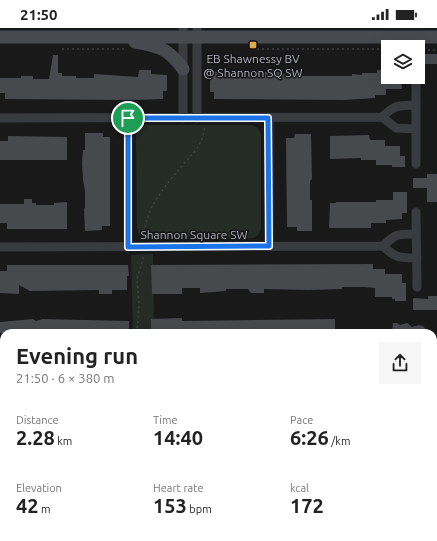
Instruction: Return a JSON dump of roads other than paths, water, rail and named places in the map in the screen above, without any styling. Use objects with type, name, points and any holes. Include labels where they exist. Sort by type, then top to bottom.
[{"type":"main road","points":[[0,37],[110,37],[197,32],[437,37]]},
{"type":"main road","points":[[110,37],[162,48],[178,61],[183,69]]},
{"type":"street","points":[[183,32],[183,118]]},
{"type":"street","points":[[197,32],[197,118]]},
{"type":"street","points":[[416,84],[416,164]]},
{"type":"street","points":[[0,118],[382,117],[396,106],[416,105]]},
{"type":"street","points":[[382,117],[391,126],[396,128],[416,129]]},
{"type":"street","name":"Shannon Square SW","points":[[128,118],[128,247],[383,246]]},
{"type":"street","points":[[268,118],[269,246]]},
{"type":"street","points":[[416,212],[417,287]]},
{"type":"street","points":[[416,234],[398,234],[392,237],[383,246],[398,258],[417,258]]},
{"type":"street","points":[[0,247],[128,247]]},
{"type":"place","name":"EB Shawnessy BV @ Shannon SQ SW","points":[[253,45]]}]
